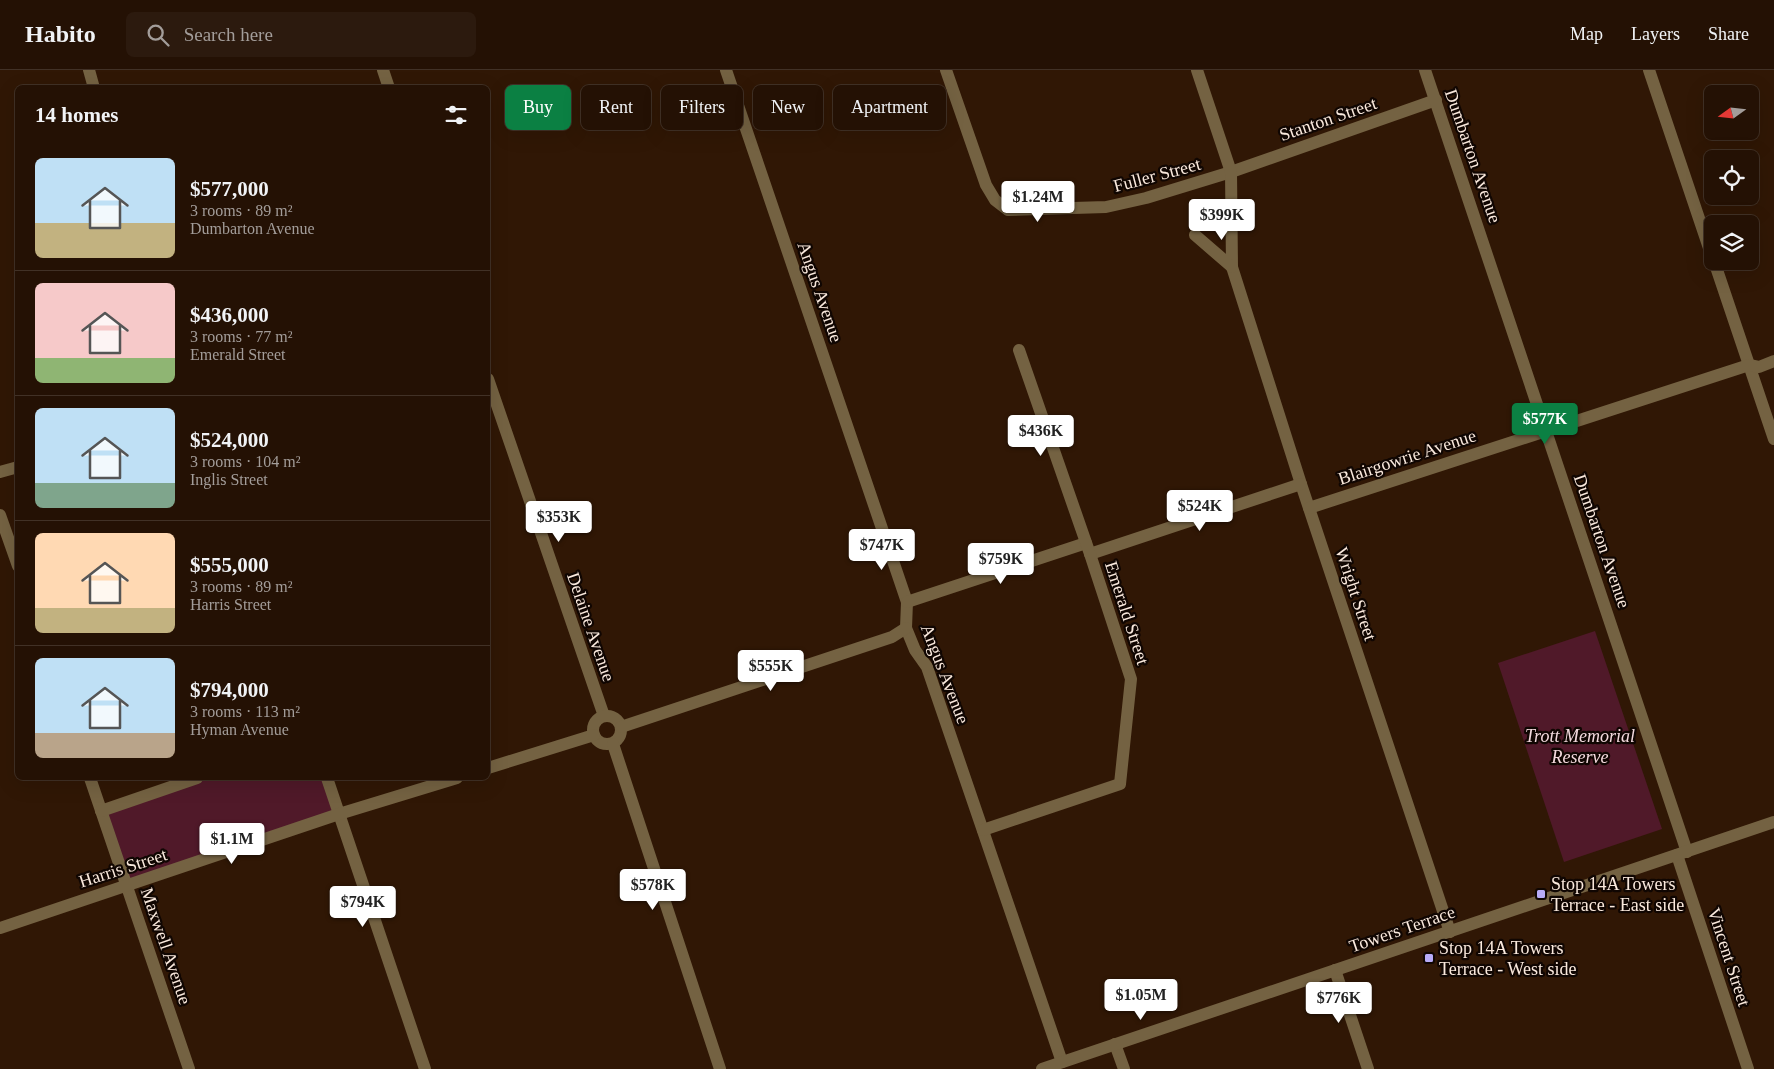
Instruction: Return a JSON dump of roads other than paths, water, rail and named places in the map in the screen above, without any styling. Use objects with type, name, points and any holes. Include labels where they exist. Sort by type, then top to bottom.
[{"type":"street","points":[[88,70],[93,85]]},
{"type":"street","points":[[383,70],[388,85]]},
{"type":"street","name":"Angus Avenue","points":[[726,70],[907,602],[906,628],[915,650],[927,667],[1062,1062]]},
{"type":"street","name":"Fuller Street","points":[[946,70],[986,185],[995,200],[1008,210],[1106,207],[1146,198],[1231,172]]},
{"type":"street","name":"Wright Street","points":[[1197,70],[1231,172],[1232,267],[1301,484],[1450,932]]},
{"type":"street","name":"Dumbarton Avenue","points":[[1425,70],[1546,430],[1682,853]]},
{"type":"street","points":[[1650,70],[1704,233]]},
{"type":"street","name":"Stanton Street","points":[[1231,172],[1436,100]]},
{"type":"street","points":[[1195,236],[1232,267]]},
{"type":"street","points":[[1717,270],[1774,439]]},
{"type":"street","name":"Emerald Street","points":[[983,830],[1120,784],[1131,680],[1088,548],[1019,350]]},
{"type":"street","name":"Blairgowrie Avenue","points":[[1309,508],[1749,365],[1759,366],[1774,361]]},
{"type":"street","name":"Delaine Avenue","points":[[490,385],[604,716]]},
{"type":"street","points":[[0,472],[15,468]]},
{"type":"street","points":[[907,602],[1301,484]]},
{"type":"street","points":[[0,515],[15,558]]},
{"type":"street","points":[[621,727],[892,637],[906,628]]},
{"type":"street","points":[[604,716],[612,716],[621,727],[621,737],[614,744],[604,745],[595,739],[594,725],[597,720],[604,716]]},
{"type":"street","points":[[490,767],[594,735]]},
{"type":"street","points":[[614,744],[720,1069]]},
{"type":"street","name":"Maxwell Avenue","points":[[91,780],[189,1069]]},
{"type":"street","points":[[101,811],[191,780]]},
{"type":"street","points":[[328,780],[425,1069]]},
{"type":"street","name":"Harris Street","points":[[0,928],[339,814],[450,780]]},
{"type":"street","name":"Towers Terrace","points":[[1042,1069],[1774,822]]},
{"type":"street","name":"Vincent Street","points":[[1682,853],[1748,1069]]},
{"type":"street","points":[[1335,970],[1368,1069]]},
{"type":"street","points":[[1115,1044],[1124,1069]]},
{"type":"place","name":"Stop 14A Towers Terrace - East side","points":[[1541,894]]},
{"type":"place","name":"Stop 14A Towers Terrace - West side","points":[[1429,958]]},
{"type":"park label","name":"Trott Memorial Reserve","points":[[1580,746]]}]
